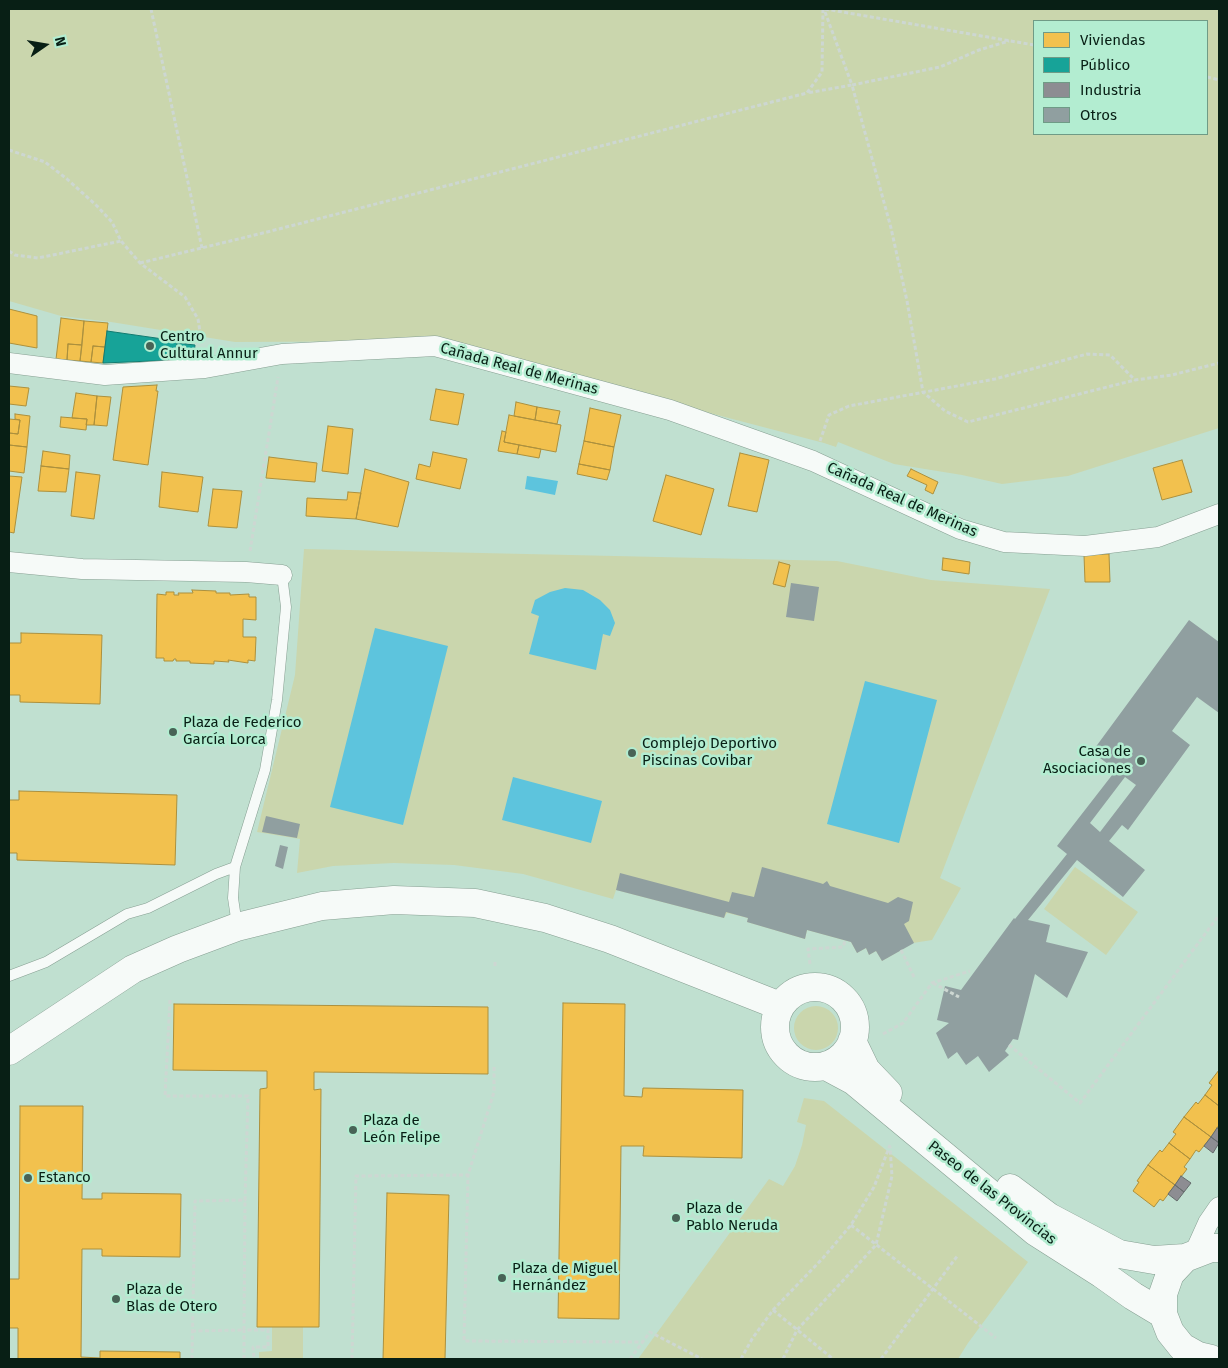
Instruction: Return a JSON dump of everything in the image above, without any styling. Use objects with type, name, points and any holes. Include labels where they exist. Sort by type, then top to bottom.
[{"type":"street","name":"Cañada Real de Merinas","points":[[9,363],[106,375],[205,368],[282,354],[435,346],[670,410],[813,461],[960,530],[1004,542],[1085,546],[1149,538],[1219,514]]},
{"type":"street","points":[[9,562],[82,569],[246,572],[282,575]]},
{"type":"street","points":[[9,1051],[133,969],[178,949],[237,927],[322,906],[394,900],[474,903],[545,918],[610,939],[780,1006]]},
{"type":"street","points":[[808,987],[825,988],[840,996],[850,1008],[855,1025],[852,1041],[846,1052],[837,1061],[826,1066],[808,1067],[790,1059],[778,1044],[774,1024],[780,1006],[792,994],[808,987]]},
{"type":"street","name":"Paseo de las Provincias","points":[[852,1041],[866,1070],[910,1114],[1049,1217],[1119,1254],[1154,1260],[1200,1254]]},
{"type":"street","name":"Paseo de las Provincias","points":[[826,1066],[854,1081],[1036,1232],[1163,1314]]},
{"type":"street","points":[[1211,1359],[1177,1353],[1163,1314],[1163,1294],[1170,1274],[1200,1254],[1208,1223],[1219,1207]]},
{"type":"lane","points":[[237,927],[233,898],[235,867],[265,770],[277,700],[286,607],[282,575]]},
{"type":"lane","points":[[9,976],[46,962],[128,914],[148,908],[216,874],[235,867]]},
{"type":"path","points":[[151,9],[202,248]]},
{"type":"path","points":[[807,93],[822,72],[824,9]]},
{"type":"path","points":[[824,9],[1033,45]]},
{"type":"path","points":[[824,9],[852,84],[891,228],[924,392],[945,411],[968,422],[1135,380],[1172,375],[1219,363]]},
{"type":"path","points":[[140,263],[807,93],[940,67],[979,50],[1009,41]]},
{"type":"path","points":[[9,150],[45,162],[68,179],[112,222],[121,240],[140,263],[186,297],[198,319],[205,368]]},
{"type":"path","points":[[9,251],[15,255],[38,258],[121,240]]},
{"type":"path","points":[[246,572],[282,354]]},
{"type":"path","points":[[813,461],[829,415],[849,406],[995,380],[1087,354],[1110,355],[1135,380]]},
{"type":"path","points":[[1009,1045],[1080,1103],[1219,915]]},
{"type":"path","points":[[810,964],[808,949],[843,947],[844,941]]},
{"type":"path","points":[[901,950],[914,976]]},
{"type":"path","points":[[495,960],[495,966]]},
{"type":"path","points":[[883,1034],[903,1023],[932,983],[970,971]]},
{"type":"path","points":[[932,983],[959,997]]},
{"type":"path","points":[[170,1000],[165,1096],[248,1096],[244,1359]]},
{"type":"path","points":[[494,1067],[494,1092],[468,1176],[464,1340],[642,1342]]},
{"type":"path","points":[[741,1359],[752,1339],[773,1310],[823,1258],[851,1225],[874,1187],[894,1137]]},
{"type":"path","points":[[783,1359],[797,1330],[876,1245],[892,1176],[890,1145]]},
{"type":"path","points":[[352,1359],[356,1176],[468,1176]]},
{"type":"path","points":[[192,1359],[195,1201],[245,1200]]},
{"type":"path","points":[[851,1225],[996,1338]]},
{"type":"path","points":[[881,1359],[958,1255]]},
{"type":"path","points":[[773,1310],[833,1359]]},
{"type":"path","points":[[192,1331],[268,1330],[268,1347],[254,1347],[254,1359]]},
{"type":"path","points":[[630,1359],[650,1332],[702,1359]]},
{"type":"green space","points":[[9,9],[1219,9],[1219,428],[1068,476],[1002,484],[962,475],[894,464],[838,442],[836,447],[435,341],[235,342],[61,316],[9,301]]},
{"type":"green space","name":"Complejo Deportivo Piscinas Covibar","points":[[304,549],[837,561],[931,580],[1050,589],[940,878],[961,888],[932,940],[913,943],[882,961],[876,951],[869,955],[866,948],[857,953],[851,942],[807,930],[805,939],[747,922],[748,918],[727,913],[724,918],[616,890],[613,899],[523,874],[454,865],[394,863],[333,866],[297,873],[300,839],[257,832],[295,675]]},
{"type":"green space","points":[[1075,867],[1138,912],[1106,955],[1044,909]]},
{"type":"green space","points":[[816,1006],[828,1010],[834,1016],[838,1028],[834,1040],[828,1046],[816,1050],[804,1046],[798,1040],[794,1028],[798,1016],[804,1010]]},
{"type":"green space","points":[[804,1098],[824,1101],[1028,1262],[958,1359],[638,1359],[769,1179],[783,1186],[795,1166],[802,1145],[806,1125],[797,1122]]},
{"type":"green space","points":[[272,1327],[303,1327],[303,1359],[259,1359],[259,1352],[272,1351]]},
{"type":"water","points":[[527,476],[558,481],[555,495],[525,489]]},
{"type":"water","points":[[565,588],[583,590],[600,600],[610,610],[615,623],[610,636],[603,634],[596,670],[529,654],[539,616],[531,613],[535,600],[550,592]]},
{"type":"water","points":[[375,628],[448,646],[403,825],[330,807]]},
{"type":"water","points":[[865,681],[937,700],[899,843],[827,824]]},
{"type":"water","points":[[513,777],[602,801],[591,843],[502,820]]},
{"type":"building: Viviendas","points":[[9,309],[37,316],[37,348],[9,343]]},
{"type":"building: Viviendas","points":[[61,318],[84,321],[82,345],[68,344],[67,360],[56,359]]},
{"type":"building: Viviendas","points":[[84,321],[108,323],[105,347],[93,346],[91,362],[80,361]]},
{"type":"building: Viviendas","points":[[68,344],[82,345],[80,361],[67,360]]},
{"type":"building: Viviendas","points":[[93,346],[105,347],[103,363],[91,362]]},
{"type":"building: Viviendas","points":[[157,385],[156,391],[158,391],[148,465],[113,460],[123,387]]},
{"type":"building: Viviendas","points":[[9,386],[29,388],[26,406],[9,404]]},
{"type":"building: Viviendas","points":[[436,389],[464,394],[458,425],[430,420]]},
{"type":"building: Viviendas","points":[[76,393],[97,396],[94,425],[86,425],[87,419],[72,418]]},
{"type":"building: Viviendas","points":[[97,396],[111,397],[107,426],[94,425]]},
{"type":"building: Viviendas","points":[[516,402],[537,407],[535,420],[514,416]]},
{"type":"building: Viviendas","points":[[537,407],[560,411],[557,424],[535,420]]},
{"type":"building: Viviendas","points":[[590,408],[621,415],[614,447],[584,441]]},
{"type":"building: Viviendas","points":[[15,414],[30,416],[27,447],[9,445],[9,433],[18,434],[20,420],[15,419]]},
{"type":"building: Viviendas","points":[[509,415],[561,425],[556,452],[504,442]]},
{"type":"building: Viviendas","points":[[61,417],[87,419],[86,430],[60,427]]},
{"type":"building: Viviendas","points":[[9,419],[20,420],[18,434],[9,433]]},
{"type":"building: Viviendas","points":[[328,426],[353,429],[348,474],[322,471]]},
{"type":"building: Viviendas","points":[[502,431],[506,432],[504,442],[519,445],[517,454],[498,451]]},
{"type":"building: Viviendas","points":[[584,441],[614,447],[610,470],[579,464]]},
{"type":"building: Viviendas","points":[[9,445],[27,447],[24,473],[9,471]]},
{"type":"building: Viviendas","points":[[519,445],[541,449],[539,458],[517,454]]},
{"type":"building: Viviendas","points":[[43,451],[70,455],[69,469],[41,466]]},
{"type":"building: Viviendas","points":[[433,452],[467,459],[460,489],[416,479],[419,464],[430,467]]},
{"type":"building: Viviendas","points":[[740,453],[769,460],[757,512],[728,506]]},
{"type":"building: Viviendas","points":[[269,457],[317,463],[315,482],[266,478]]},
{"type":"building: Viviendas","points":[[1182,460],[1192,492],[1162,500],[1153,468]]},
{"type":"building: Viviendas","points":[[579,464],[610,470],[607,480],[577,474]]},
{"type":"building: Viviendas","points":[[41,466],[69,469],[66,492],[38,491]]},
{"type":"building: Viviendas","points":[[365,469],[409,482],[398,527],[356,519]]},
{"type":"building: Viviendas","points":[[911,469],[938,482],[933,494],[925,490],[927,485],[907,476]]},
{"type":"building: Viviendas","points":[[76,472],[100,475],[94,519],[71,516]]},
{"type":"building: Viviendas","points":[[162,472],[203,477],[198,512],[159,507]]},
{"type":"building: Viviendas","points":[[666,475],[714,489],[701,535],[653,521]]},
{"type":"building: Viviendas","points":[[9,476],[22,477],[14,533],[9,532]]},
{"type":"building: Viviendas","points":[[213,489],[242,491],[237,528],[208,526]]},
{"type":"building: Viviendas","points":[[348,492],[361,493],[356,519],[306,516],[307,498],[347,500]]},
{"type":"building: Viviendas","points":[[1109,554],[1110,582],[1085,582],[1084,555]]},
{"type":"building: Viviendas","points":[[943,558],[970,562],[969,574],[942,570]]},
{"type":"building: Viviendas","points":[[779,562],[790,565],[785,587],[773,584]]},
{"type":"building: Viviendas","points":[[192,590],[216,591],[216,593],[230,593],[230,595],[249,594],[249,597],[256,597],[256,620],[243,619],[243,637],[256,637],[255,661],[248,660],[248,663],[228,660],[229,662],[214,661],[214,664],[190,663],[190,661],[176,661],[176,659],[164,661],[164,658],[156,658],[157,594],[166,595],[166,592],[174,592],[174,595],[179,595],[178,593],[193,593]]},
{"type":"building: Viviendas","points":[[21,633],[102,635],[100,704],[20,702],[20,695],[9,695],[9,643],[21,643]]},
{"type":"building: Viviendas","points":[[19,791],[177,795],[175,865],[17,860],[17,853],[9,853],[9,800],[19,800]]},
{"type":"building: Viviendas","points":[[563,1003],[625,1004],[624,1096],[642,1097],[643,1088],[743,1090],[742,1158],[643,1156],[644,1146],[621,1146],[619,1319],[558,1318]]},
{"type":"building: Viviendas","points":[[174,1004],[488,1007],[488,1074],[314,1072],[314,1090],[321,1089],[319,1327],[257,1327],[260,1089],[267,1088],[267,1071],[173,1070]]},
{"type":"building: Viviendas","points":[[1219,1070],[1219,1106],[1205,1095],[1212,1085],[1209,1083]]},
{"type":"building: Viviendas","points":[[1205,1095],[1219,1106],[1219,1125],[1211,1137],[1184,1117],[1196,1102],[1198,1104]]},
{"type":"building: Viviendas","points":[[20,1106],[83,1106],[82,1199],[102,1199],[102,1193],[181,1194],[180,1257],[102,1256],[102,1249],[82,1249],[81,1357],[100,1358],[100,1351],[180,1352],[180,1359],[18,1359],[18,1328],[9,1328],[9,1279],[19,1279]]},
{"type":"building: Viviendas","points":[[1184,1117],[1211,1137],[1199,1152],[1196,1150],[1190,1159],[1169,1143],[1176,1134],[1173,1132]]},
{"type":"building: Viviendas","points":[[1169,1143],[1190,1159],[1184,1167],[1187,1169],[1175,1185],[1148,1165],[1160,1150],[1162,1152]]},
{"type":"building: Viviendas","points":[[1148,1165],[1175,1185],[1163,1201],[1160,1199],[1154,1207],[1133,1191],[1139,1182],[1137,1181]]},
{"type":"building: Viviendas","points":[[387,1193],[449,1195],[445,1359],[383,1359]]},
{"type":"building: Público","name":"Centro Cultural Annur","points":[[107,331],[177,341],[176,360],[103,363]]},
{"type":"building: Público","points":[[177,343],[195,345],[194,354],[176,353]]},
{"type":"building: Industria","points":[[1217,1128],[1219,1129],[1219,1143],[1211,1137]]},
{"type":"building: Industria","points":[[1211,1137],[1219,1143],[1213,1153],[1204,1146]]},
{"type":"building: Industria","points":[[1181,1176],[1191,1183],[1184,1192],[1175,1185]]},
{"type":"building: Industria","points":[[1175,1185],[1184,1192],[1177,1201],[1168,1194]]},
{"type":"building: Otros","points":[[791,583],[819,587],[814,621],[786,617]]},
{"type":"building: Otros","points":[[1189,620],[1219,642],[1219,713],[1197,697],[1172,731],[1190,745],[1128,830],[1122,825],[1109,841],[1145,870],[1123,897],[1077,860],[1028,920],[1050,925],[1046,942],[1088,952],[1067,998],[1035,974],[1018,1040],[1013,1039],[1005,1051],[1009,1055],[989,1072],[978,1056],[966,1065],[957,1052],[948,1059],[936,1033],[949,1023],[937,1020],[945,986],[961,990],[1014,918],[1067,854],[1057,846],[1116,770],[1092,752]],"holes":[[[1125,777],[1136,785],[1100,832],[1090,823]]]},
{"type":"building: Otros","points":[[266,816],[300,824],[297,838],[262,832]]},
{"type":"building: Otros","points":[[280,845],[288,847],[283,869],[275,866]]},
{"type":"building: Otros","points":[[762,867],[823,884],[827,881],[830,886],[888,903],[898,897],[913,902],[909,921],[904,924],[914,943],[882,961],[876,951],[869,955],[866,948],[857,953],[851,942],[807,930],[805,939],[747,922],[748,918],[726,912],[724,918],[616,890],[620,873],[729,902],[732,892],[754,897]]},
{"type":"place","name":"Centro Cultural Annur","points":[[150,346]]},
{"type":"place","name":"Plaza de Federico García Lorca","points":[[173,732]]},
{"type":"place","name":"Complejo Deportivo Piscinas Covibar","points":[[632,753]]},
{"type":"place","name":"Casa de Asociaciones","points":[[1141,761]]},
{"type":"place","name":"Plaza de León Felipe","points":[[353,1130]]},
{"type":"place","name":"Estanco","points":[[28,1178]]},
{"type":"place","name":"Plaza de Pablo Neruda","points":[[676,1218]]},
{"type":"place","name":"Plaza de Miguel Hernández","points":[[502,1278]]},
{"type":"place","name":"Plaza de Blas de Otero","points":[[116,1299]]}]
